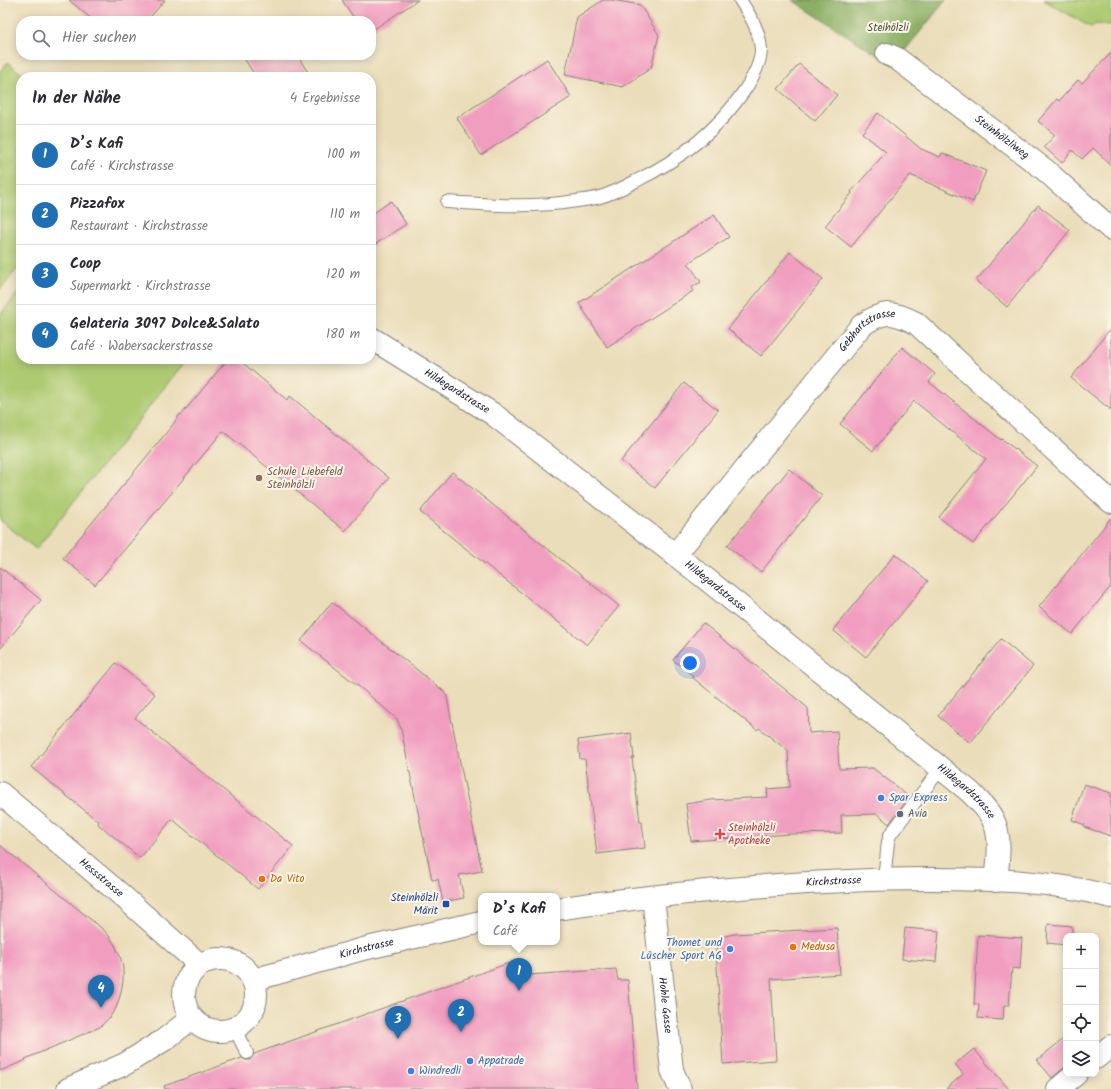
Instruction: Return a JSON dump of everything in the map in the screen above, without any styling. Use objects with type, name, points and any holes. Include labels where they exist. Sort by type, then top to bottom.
[{"type":"street","name":"Steinhölzliweg","points":[[887,54],[896,58],[1044,169],[1111,229]]},
{"type":"street","name":"Gebhartstrasse","points":[[675,555],[862,326],[874,317],[886,314],[900,315],[916,323],[1111,502]]},
{"type":"street","name":"Hildegardstrasse","points":[[376,341],[493,414],[675,555],[969,791],[994,820],[998,836],[999,852],[996,881]]},
{"type":"street","name":"Hessstrasse","points":[[0,793],[118,893],[200,966]]},
{"type":"street","name":"Kirchstrasse","points":[[560,909],[653,896],[790,884],[884,879],[996,881],[1063,886],[1111,897]]},
{"type":"street","name":"Hohle Gasse","points":[[653,896],[672,1070],[680,1089]]},
{"type":"street","name":"Kirchstrasse","points":[[253,980],[363,949],[478,923]]},
{"type":"street","points":[[219,959],[230,960],[239,965],[253,980],[256,991],[255,1003],[251,1013],[244,1022],[234,1028],[223,1031],[211,1030],[201,1026],[192,1018],[186,1008],[184,996],[186,984],[191,973],[209,961],[219,959]]},
{"type":"street","points":[[68,1089],[125,1064],[164,1040],[192,1018]]},
{"type":"street","points":[[1099,1056],[1111,1046]]},
{"type":"street","points":[[1058,1089],[1072,1077]]},
{"type":"lane","points":[[447,202],[527,206],[566,203],[600,197],[662,168],[685,152],[716,125],[737,102],[751,82],[758,66],[761,51],[758,34],[751,18],[740,0]]},
{"type":"lane","points":[[884,879],[890,834],[941,768]]},
{"type":"lane","points":[[234,1028],[247,1053]]},
{"type":"green space","name":"Steihölzli","points":[[792,0],[946,0],[893,65]]},
{"type":"green space","points":[[1044,0],[1111,0],[1111,25],[1095,24],[1092,28]]},
{"type":"green space","points":[[8,62],[19,72],[16,72],[16,270],[0,290],[0,71]]},
{"type":"green space","points":[[16,295],[16,364],[183,364],[36,549],[0,520],[0,315]]},
{"type":"building","points":[[69,0],[165,0],[151,16],[88,16]]},
{"type":"building","points":[[342,0],[418,0],[376,28],[376,16],[353,16]]},
{"type":"building","points":[[603,0],[613,0],[640,5],[659,35],[651,68],[623,87],[565,75],[577,17]]},
{"type":"building","points":[[1111,53],[1111,165],[1093,148],[1082,159],[1072,150],[1062,163],[1044,147],[1055,135],[1038,121],[1057,99],[1059,101],[1078,80],[1082,83]]},
{"type":"building","points":[[547,59],[571,97],[481,155],[457,118]]},
{"type":"building","points":[[245,60],[300,60],[308,72],[253,72]]},
{"type":"building","points":[[799,64],[837,95],[815,121],[778,89]]},
{"type":"building","points":[[878,113],[921,149],[940,157],[942,153],[986,171],[973,202],[910,175],[851,247],[825,226],[852,193],[851,192],[886,152],[862,133]]},
{"type":"building","points":[[391,201],[406,224],[376,244],[376,212]]},
{"type":"building","points":[[1038,205],[1070,230],[1007,307],[976,281]]},
{"type":"building","points":[[714,215],[729,237],[688,263],[701,282],[691,288],[693,291],[607,347],[579,303]]},
{"type":"building","points":[[790,252],[823,279],[761,356],[728,329]]},
{"type":"building","points":[[1111,328],[1111,410],[1071,378]]},
{"type":"building","points":[[902,347],[935,374],[929,382],[1001,440],[1002,439],[1037,466],[973,544],[939,517],[986,459],[914,401],[873,451],[840,424]]},
{"type":"building","points":[[224,364],[244,364],[287,400],[290,396],[389,478],[345,531],[223,431],[95,585],[63,558],[171,427],[180,414],[181,415]]},
{"type":"building","points":[[684,383],[718,410],[655,488],[621,461]]},
{"type":"building","points":[[789,469],[822,496],[761,572],[727,546]]},
{"type":"building","points":[[452,472],[619,606],[587,645],[420,512]]},
{"type":"building","points":[[1111,518],[1111,586],[1072,634],[1039,607]]},
{"type":"building","points":[[895,554],[928,581],[866,657],[833,630]]},
{"type":"building","points":[[0,567],[41,600],[0,649]]},
{"type":"building","points":[[332,602],[446,693],[482,871],[459,875],[464,898],[443,902],[438,879],[432,880],[401,729],[397,719],[362,689],[301,641]]},
{"type":"building","points":[[703,623],[808,708],[809,733],[837,731],[839,769],[873,768],[909,797],[889,824],[877,814],[841,815],[842,833],[791,834],[691,841],[686,804],[711,800],[768,797],[767,789],[790,787],[788,751],[759,728],[757,730],[673,660]]},
{"type":"building","points":[[1001,639],[1033,666],[970,743],[938,716]]},
{"type":"building","points":[[116,663],[155,694],[135,718],[293,846],[258,889],[172,819],[140,858],[98,824],[99,822],[31,767]]},
{"type":"building","points":[[631,733],[634,758],[632,758],[640,822],[642,822],[645,848],[597,854],[585,759],[580,759],[578,740]]},
{"type":"building","points":[[1084,784],[1111,793],[1111,836],[1084,827],[1085,825],[1072,820]]},
{"type":"building","points":[[0,845],[106,932],[115,945],[120,956],[123,968],[123,982],[116,1008],[100,1027],[0,1071]]},
{"type":"building","points":[[1048,924],[1072,926],[1072,933],[1063,933],[1063,945],[1047,943]]},
{"type":"building","points":[[837,928],[840,974],[771,979],[776,1060],[723,1064],[716,949],[721,937],[734,934]]},
{"type":"building","points":[[905,928],[939,931],[936,962],[902,959]]},
{"type":"building","points":[[978,935],[1022,938],[1020,969],[1012,968],[1009,1005],[1004,1005],[1003,1020],[978,1018],[979,1004],[974,1004]]},
{"type":"building","points":[[509,963],[514,976],[616,969],[618,980],[628,980],[637,1089],[165,1089],[164,1086],[242,1058],[250,1060],[254,1054]]},
{"type":"building","points":[[1063,1039],[1063,1069],[1052,1078],[1037,1060]]},
{"type":"building","points":[[974,1049],[1009,1089],[946,1089],[963,1074],[955,1064]]},
{"type":"place","name":"Schule Liebefeld Steinhölzli","points":[[259,478]]},
{"type":"place","name":"Spar Express","points":[[881,798]]},
{"type":"place","name":"Avia","points":[[900,814]]},
{"type":"place","name":"Steinhölzli Apotheke","points":[[720,834]]},
{"type":"place","name":"Da Vito","points":[[262,879]]},
{"type":"place","name":"Steinhölzli Märit","points":[[446,904]]},
{"type":"place","name":"Medusa","points":[[793,947]]},
{"type":"place","name":"Thomet und Lüscher Sport AG","points":[[730,949]]},
{"type":"place","name":"D’s Kafi","points":[[519,991]]},
{"type":"place","name":"Gelateria 3097 Dolce&Salato","points":[[101,1008]]},
{"type":"place","name":"Pizzafox","points":[[461,1032]]},
{"type":"place","name":"Coop","points":[[398,1039]]},
{"type":"place","name":"Appatrade","points":[[470,1061]]},
{"type":"place","name":"Windredli","points":[[411,1071]]}]
